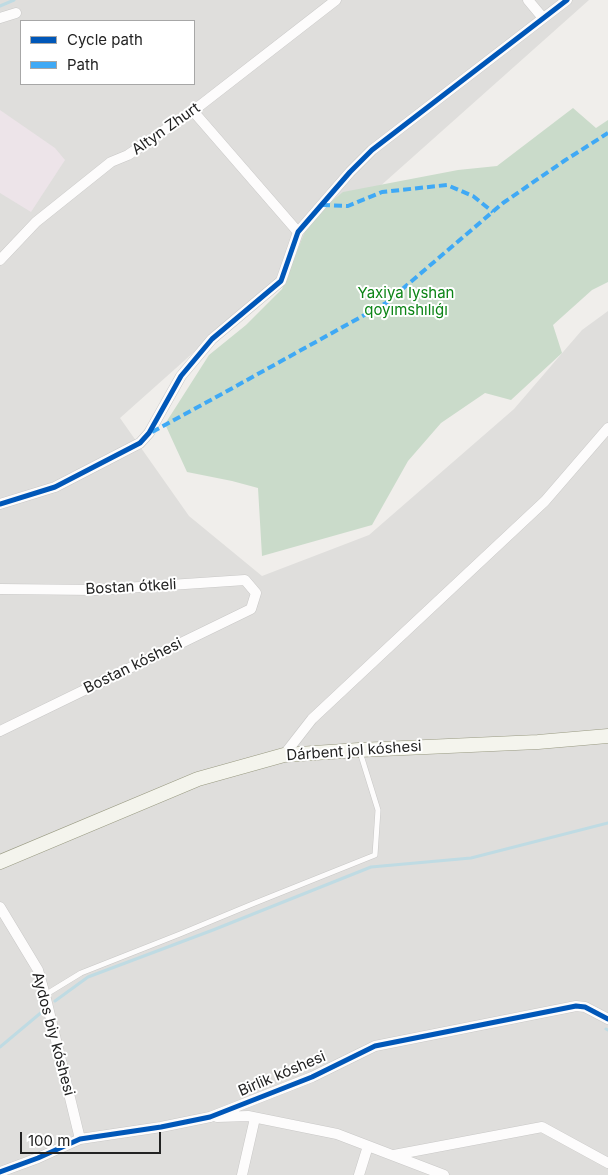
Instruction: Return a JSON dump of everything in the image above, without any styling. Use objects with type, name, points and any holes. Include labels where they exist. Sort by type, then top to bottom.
[{"type":"main road","name":"Dárbent jol kóshesi","points":[[0,862],[198,779],[284,755],[538,742],[608,736]]},
{"type":"street","name":"Altyn Zhurt","points":[[0,260],[36,222],[111,162],[128,156],[193,111],[336,0]]},
{"type":"street","points":[[528,0],[542,18]]},
{"type":"street","points":[[0,504],[55,487],[140,443],[149,433],[181,376],[212,339],[281,281],[298,232],[350,172],[372,150],[567,0]]},
{"type":"street","points":[[0,18],[16,13]]},
{"type":"street","points":[[193,111],[298,232]]},
{"type":"street","points":[[284,755],[312,719],[545,501],[608,428]]},
{"type":"street","name":"Bostan ótkeli","points":[[0,588],[94,590],[245,580],[256,592]]},
{"type":"street","name":"Bostan kóshesi","points":[[0,731],[251,609],[256,592]]},
{"type":"street","name":"Aydos biy kóshesi","points":[[0,907],[38,970],[80,1139]]},
{"type":"street","name":"Birlik kóshesi","points":[[0,1172],[38,1158],[80,1139],[161,1127],[210,1117],[312,1077],[375,1046],[576,1006],[585,1007],[608,1019]]},
{"type":"street","points":[[210,1117],[248,1116],[337,1134],[444,1175]]},
{"type":"street","points":[[242,1175],[255,1118]]},
{"type":"street","points":[[392,1156],[542,1127],[608,1163]]},
{"type":"street","points":[[359,1175],[368,1146]]},
{"type":"lane","points":[[45,995],[81,973],[375,855],[378,810],[359,750]]},
{"type":"shaded area","points":[[0,0],[589,0],[120,418],[189,516],[262,576],[369,535],[514,409],[582,330],[608,311],[608,1175],[0,1175]]},
{"type":"shaded area","points":[[0,110],[55,148],[65,160],[31,212],[0,193]]},
{"type":"green space","name":"Yaxiya Iyshan qoyımshılıǵı","points":[[573,108],[596,128],[608,120],[608,282],[592,290],[553,325],[562,353],[511,400],[485,393],[441,423],[408,461],[372,525],[262,556],[258,488],[187,472],[165,424],[209,355],[246,325],[282,289],[310,219],[343,192],[458,170],[497,166]]},
{"type":"waterway","points":[[0,6],[14,0]]},
{"type":"waterway","points":[[55,1001],[88,977],[371,867],[471,858],[608,823]]},
{"type":"waterway","points":[[0,1047],[43,1011]]},
{"type":"marked path","points":[[152,432],[386,303],[503,203],[608,133]]},
{"type":"marked path","points":[[322,205],[348,206],[382,192],[447,185],[473,196],[493,212]]},
{"type":"cycle path","points":[[0,504],[55,487],[140,443],[149,433],[181,376],[212,339],[281,281],[298,232],[350,172],[372,150],[567,0]]},
{"type":"cycle path","points":[[0,1172],[38,1158],[80,1139],[161,1127],[210,1117],[312,1077],[375,1046],[576,1006],[585,1007],[608,1019]]}]
